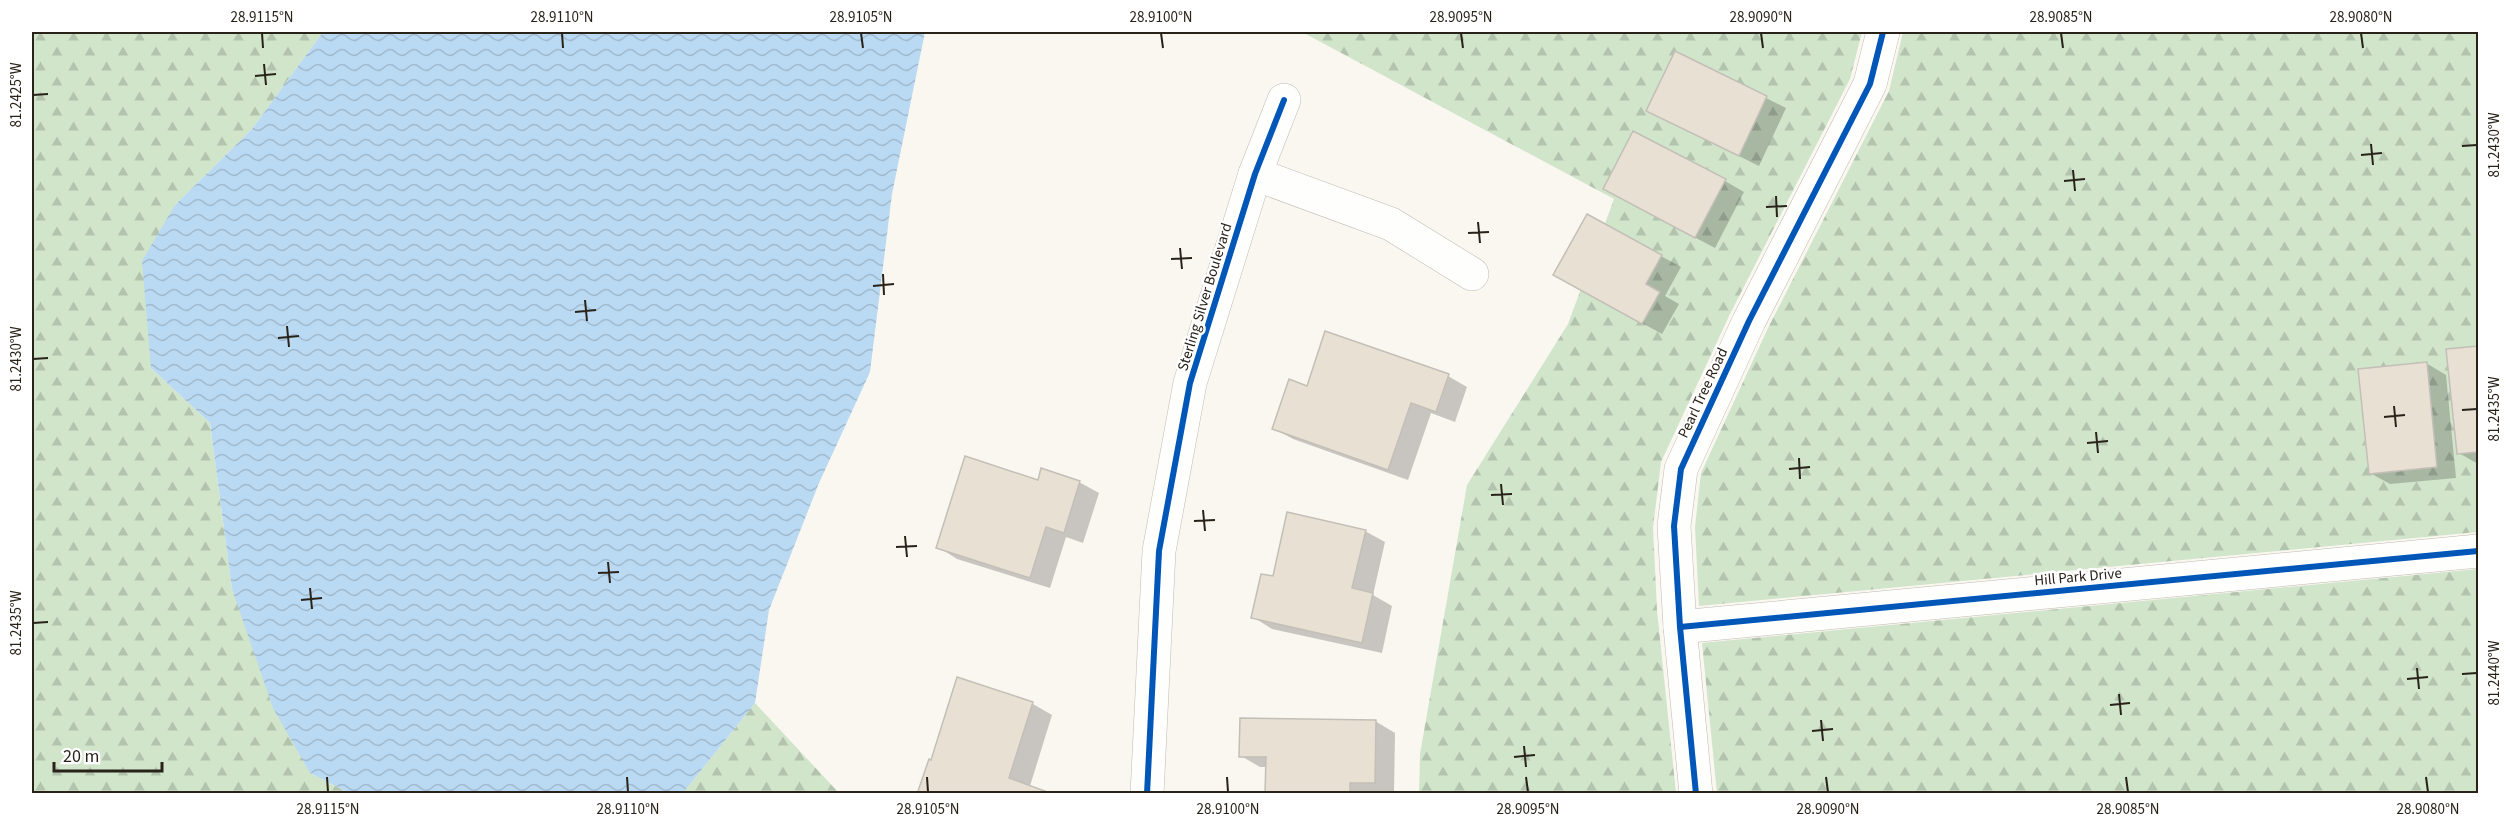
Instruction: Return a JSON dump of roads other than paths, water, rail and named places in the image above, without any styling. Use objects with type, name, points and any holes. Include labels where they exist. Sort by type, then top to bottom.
[{"type":"street","name":"Pearl Tree Road","points":[[1696,794],[1680,627],[1674,526],[1681,469],[1749,321],[1870,84],[1882,32]]},
{"type":"street","name":"Sterling Silver Boulevard","points":[[1147,794],[1159,551],[1190,383],[1255,174],[1284,100]]},
{"type":"street","points":[[1255,174],[1391,224],[1472,274]]},
{"type":"street","name":"Hill Park Drive","points":[[1680,627],[2478,551]]},
{"type":"water","points":[[323,32],[925,32],[892,194],[870,372],[819,483],[769,610],[755,703],[683,793],[349,793],[310,773],[273,708],[232,589],[210,423],[151,368],[142,261],[175,205],[252,129]]}]
